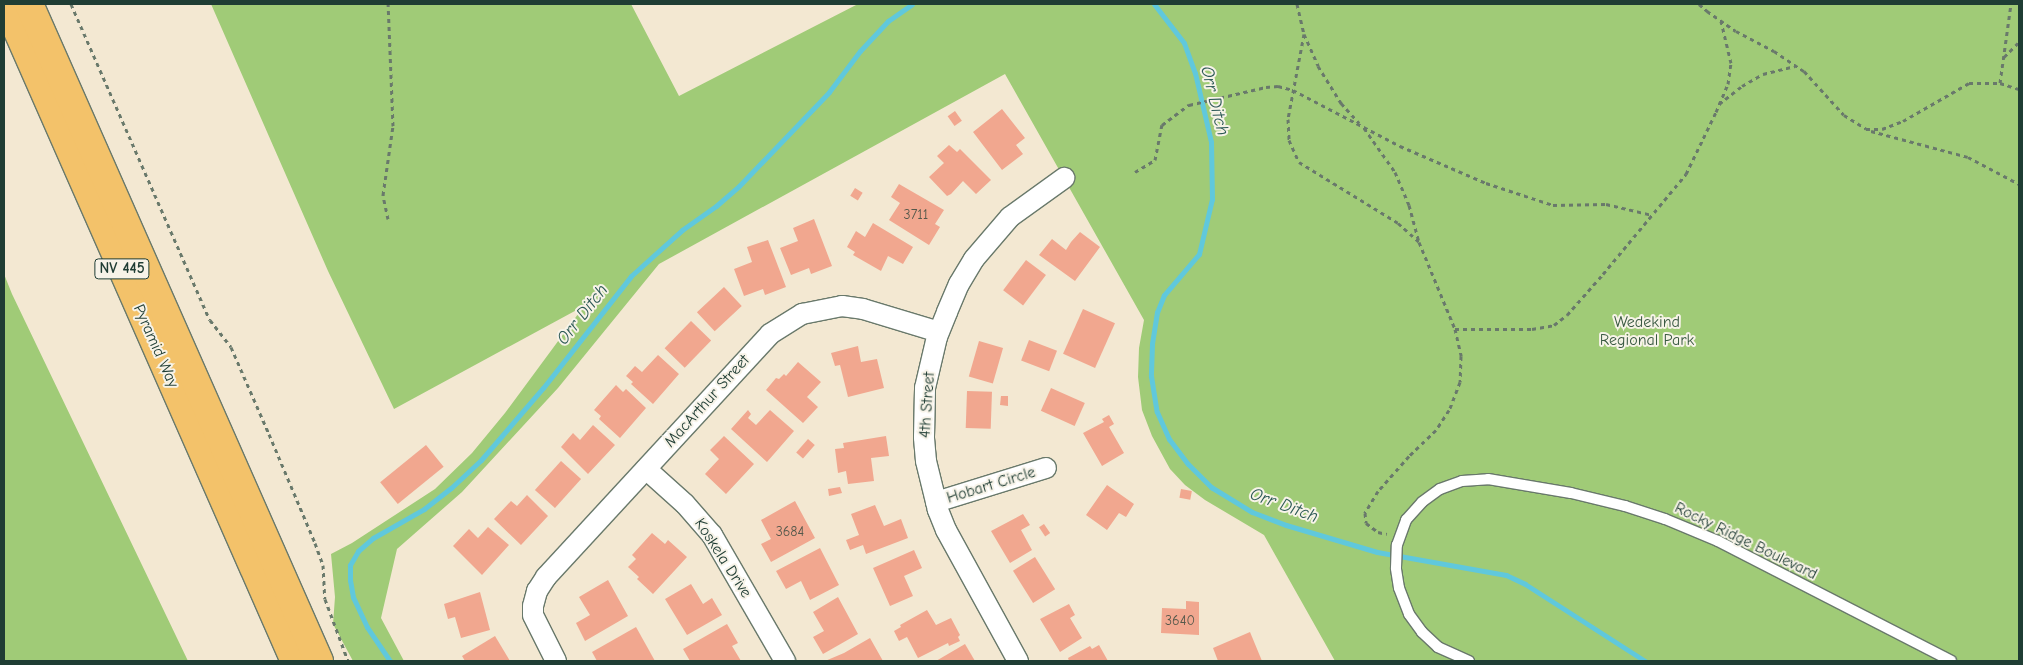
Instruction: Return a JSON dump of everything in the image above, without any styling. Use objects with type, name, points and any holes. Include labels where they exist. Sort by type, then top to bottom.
[{"type":"main road","name":"Pyramid Way","points":[[6,4],[295,661]]},
{"type":"main road","name":"Pyramid Way","points":[[29,4],[319,661]]},
{"type":"street","name":"4th Street","points":[[1018,661],[946,530],[936,502],[926,461],[923,412],[930,362],[939,332],[959,284],[991,236],[1029,202],[1064,178]]},
{"type":"street","name":"MacArthur Street","points":[[556,661],[537,627],[533,606],[537,591],[546,577],[759,344],[786,322],[802,314],[842,306],[856,308],[939,332]]},
{"type":"street","name":"Koskela Drive","points":[[646,468],[685,504],[712,535],[785,661]]},
{"type":"street","name":"Hobart Circle","points":[[936,502],[1046,468]]},
{"type":"lane","name":"Rocky Ridge Boulevard","points":[[1469,661],[1438,647],[1422,632],[1409,614],[1399,588],[1396,568],[1397,545],[1406,520],[1422,502],[1440,489],[1462,481],[1488,479],[1571,493],[1625,506],[1665,519],[1718,541],[1951,661]]},
{"type":"path","points":[[71,4],[210,320],[231,347],[270,434],[318,550],[323,565],[325,600],[348,661]]},
{"type":"path","points":[[388,4],[393,126],[383,196],[388,219]]},
{"type":"path","points":[[1297,4],[1304,34],[1318,66],[1341,102],[1371,136],[1395,172],[1409,205],[1419,242],[1454,329],[1461,356],[1460,382],[1449,410],[1436,430],[1409,456],[1378,491],[1365,513],[1366,523],[1378,532],[1400,537]]},
{"type":"path","points":[[1700,4],[1721,21],[1804,71],[1844,115],[1866,129],[1968,157],[2019,184]]},
{"type":"path","points":[[2000,83],[2011,4]]},
{"type":"path","points":[[1454,329],[1532,328],[1554,325],[1567,315],[1686,174],[1728,84],[1731,63],[1721,21]]},
{"type":"path","points":[[1304,34],[1288,119],[1289,140],[1299,162],[1398,223],[1419,242]]},
{"type":"path","points":[[2004,58],[2019,42]]},
{"type":"path","points":[[1719,105],[1742,86],[1763,74],[1795,66]]},
{"type":"path","points":[[1866,129],[1882,129],[1903,121],[1969,83],[2000,83],[2019,89]]},
{"type":"path","points":[[1135,172],[1155,160],[1162,125],[1189,105],[1266,87],[1278,86],[1293,90],[1400,146],[1486,183],[1553,205],[1606,204],[1652,216]]},
{"type":"green space","name":"Wedekind Regional Park","points":[[211,4],[631,4],[679,96],[858,4],[2019,4],[2019,661],[1335,661],[1264,535],[1205,500],[1185,485],[1170,469],[1152,436],[1142,410],[1138,377],[1139,348],[1144,320],[1005,74],[659,264],[558,388],[462,492],[397,549],[381,618],[404,661],[353,661],[333,624],[335,597],[331,554],[352,543],[435,489],[472,453],[505,413],[584,306],[394,409],[328,271]]},
{"type":"green space","points":[[4,274],[12,294],[188,661],[4,661]]},
{"type":"building","points":[[1002,109],[1025,138],[1016,145],[1023,154],[1002,170],[973,132]]},
{"type":"building","points":[[955,111],[962,121],[955,126],[948,116]]},
{"type":"building","points":[[949,145],[957,152],[960,149],[991,180],[976,194],[963,181],[947,196],[929,177],[944,163],[937,156]]},
{"type":"building","points":[[899,184],[944,210],[935,224],[940,227],[929,245],[889,220],[900,203],[891,197]]},
{"type":"building","points":[[855,188],[863,193],[858,200],[850,196]]},
{"type":"building","points":[[814,219],[832,266],[811,274],[809,268],[791,275],[780,248],[798,241],[793,228]]},
{"type":"building","points":[[873,223],[913,247],[903,264],[888,256],[881,271],[853,255],[855,252],[847,247],[856,231],[865,237]]},
{"type":"building","points":[[1080,232],[1100,247],[1075,281],[1039,255],[1052,239],[1066,250]]},
{"type":"building","points":[[768,240],[786,287],[765,295],[763,289],[744,296],[734,269],[752,262],[747,247]]},
{"type":"building","points":[[1026,260],[1046,275],[1023,305],[1003,290]]},
{"type":"building","points":[[724,287],[742,306],[715,331],[697,312]]},
{"type":"building","points":[[1083,309],[1115,323],[1095,368],[1063,354]]},
{"type":"building","points":[[691,321],[711,340],[685,368],[665,348]]},
{"type":"building","points":[[1029,340],[1057,351],[1049,371],[1021,361]]},
{"type":"building","points":[[979,341],[1003,348],[993,383],[969,377]]},
{"type":"building","points":[[858,346],[861,362],[877,359],[884,388],[848,397],[840,365],[835,366],[831,353]]},
{"type":"building","points":[[658,355],[679,374],[653,404],[631,384],[633,382],[626,376],[635,366],[642,372]]},
{"type":"building","points":[[798,362],[821,382],[807,397],[818,407],[803,423],[766,390],[776,378],[779,379],[784,374],[786,376]]},
{"type":"building","points":[[616,385],[623,392],[626,389],[646,408],[620,438],[599,419],[601,416],[594,410]]},
{"type":"building","points":[[1051,388],[1085,403],[1075,426],[1041,411]]},
{"type":"building","points":[[967,391],[992,392],[991,429],[966,428]]},
{"type":"building","points":[[1001,396],[1008,396],[1008,406],[1000,405]]},
{"type":"building","points":[[748,410],[751,414],[748,418],[756,425],[770,410],[794,431],[767,462],[731,429]]},
{"type":"building","points":[[1109,415],[1114,424],[1109,427],[1124,453],[1102,466],[1083,433],[1104,422],[1102,419]]},
{"type":"building","points":[[593,425],[615,445],[588,474],[561,447],[573,433],[580,440]]},
{"type":"building","points":[[724,436],[754,464],[726,494],[705,474],[719,459],[710,450]]},
{"type":"building","points":[[886,436],[889,456],[871,458],[874,481],[848,484],[846,471],[838,473],[835,449],[844,448],[843,443]]},
{"type":"building","points":[[808,439],[815,445],[803,458],[796,453]]},
{"type":"building","points":[[426,445],[444,467],[398,504],[380,482]]},
{"type":"building","points":[[561,461],[581,479],[555,508],[535,490]]},
{"type":"building","points":[[1107,485],[1134,504],[1126,517],[1119,513],[1107,530],[1086,515]]},
{"type":"building","points":[[840,487],[842,493],[829,496],[828,489]]},
{"type":"building","points":[[1181,489],[1192,491],[1190,500],[1179,498]]},
{"type":"building","points":[[527,495],[548,516],[521,545],[494,519],[511,501],[517,506]]},
{"type":"building","points":[[795,501],[815,538],[771,562],[761,544],[771,539],[761,520]]},
{"type":"building","points":[[875,505],[884,526],[901,519],[908,538],[866,554],[863,545],[850,550],[846,540],[859,535],[851,514]]},
{"type":"building","points":[[1023,514],[1030,525],[1021,530],[1032,550],[1010,563],[991,531]]},
{"type":"building","points":[[1044,524],[1050,533],[1045,536],[1039,527]]},
{"type":"building","points":[[488,527],[509,545],[482,575],[453,546],[469,529],[478,538]]},
{"type":"building","points":[[652,533],[665,544],[668,540],[687,557],[653,594],[637,579],[639,577],[628,567],[636,559],[632,555]]},
{"type":"building","points":[[820,548],[839,585],[810,600],[801,581],[786,589],[776,571]]},
{"type":"building","points":[[914,550],[922,568],[904,576],[913,596],[890,606],[873,568]]},
{"type":"building","points":[[1035,557],[1055,589],[1033,603],[1013,571]]},
{"type":"building","points":[[608,580],[628,616],[585,641],[576,623],[590,615],[579,597]]},
{"type":"building","points":[[691,584],[703,604],[712,598],[722,615],[687,635],[665,599]]},
{"type":"building","points":[[480,592],[490,630],[461,638],[455,617],[448,619],[444,604]]},
{"type":"building","points":[[838,597],[858,634],[823,654],[813,637],[824,631],[813,612]]},
{"type":"building","points":[[1186,601],[1199,602],[1199,635],[1161,633],[1162,608],[1186,609]]},
{"type":"building","points":[[1069,604],[1075,615],[1070,618],[1082,638],[1060,652],[1040,619]]},
{"type":"building","points":[[927,610],[936,625],[951,618],[960,635],[958,637],[960,641],[949,646],[948,643],[918,658],[907,637],[899,641],[894,631],[901,627],[900,625]]},
{"type":"building","points":[[727,624],[738,643],[732,646],[741,661],[690,661],[683,649]]},
{"type":"building","points":[[636,627],[655,661],[597,661],[592,652]]},
{"type":"building","points":[[1250,632],[1262,661],[1218,661],[1213,648]]},
{"type":"building","points":[[495,636],[510,661],[465,661],[462,656]]},
{"type":"building","points":[[870,638],[883,661],[825,661],[844,653]]},
{"type":"building","points":[[965,644],[975,661],[936,661]]},
{"type":"building","points":[[1099,645],[1108,661],[1069,661],[1068,658],[1090,646],[1092,649]]},
{"type":"waterway","name":"Orr Ditch","points":[[390,661],[367,627],[353,597],[350,565],[358,551],[373,538],[424,509],[451,488],[481,460],[543,388],[631,276],[682,230],[716,206],[739,186],[829,92],[860,51],[888,21],[912,4]]},
{"type":"waterway","name":"Orr Ditch","points":[[1154,4],[1184,43],[1195,73],[1211,142],[1212,199],[1199,254],[1164,295],[1157,312],[1152,344],[1151,376],[1157,412],[1169,439],[1188,464],[1211,487],[1252,512],[1286,525],[1377,552],[1506,575],[1525,584],[1645,661]]}]
